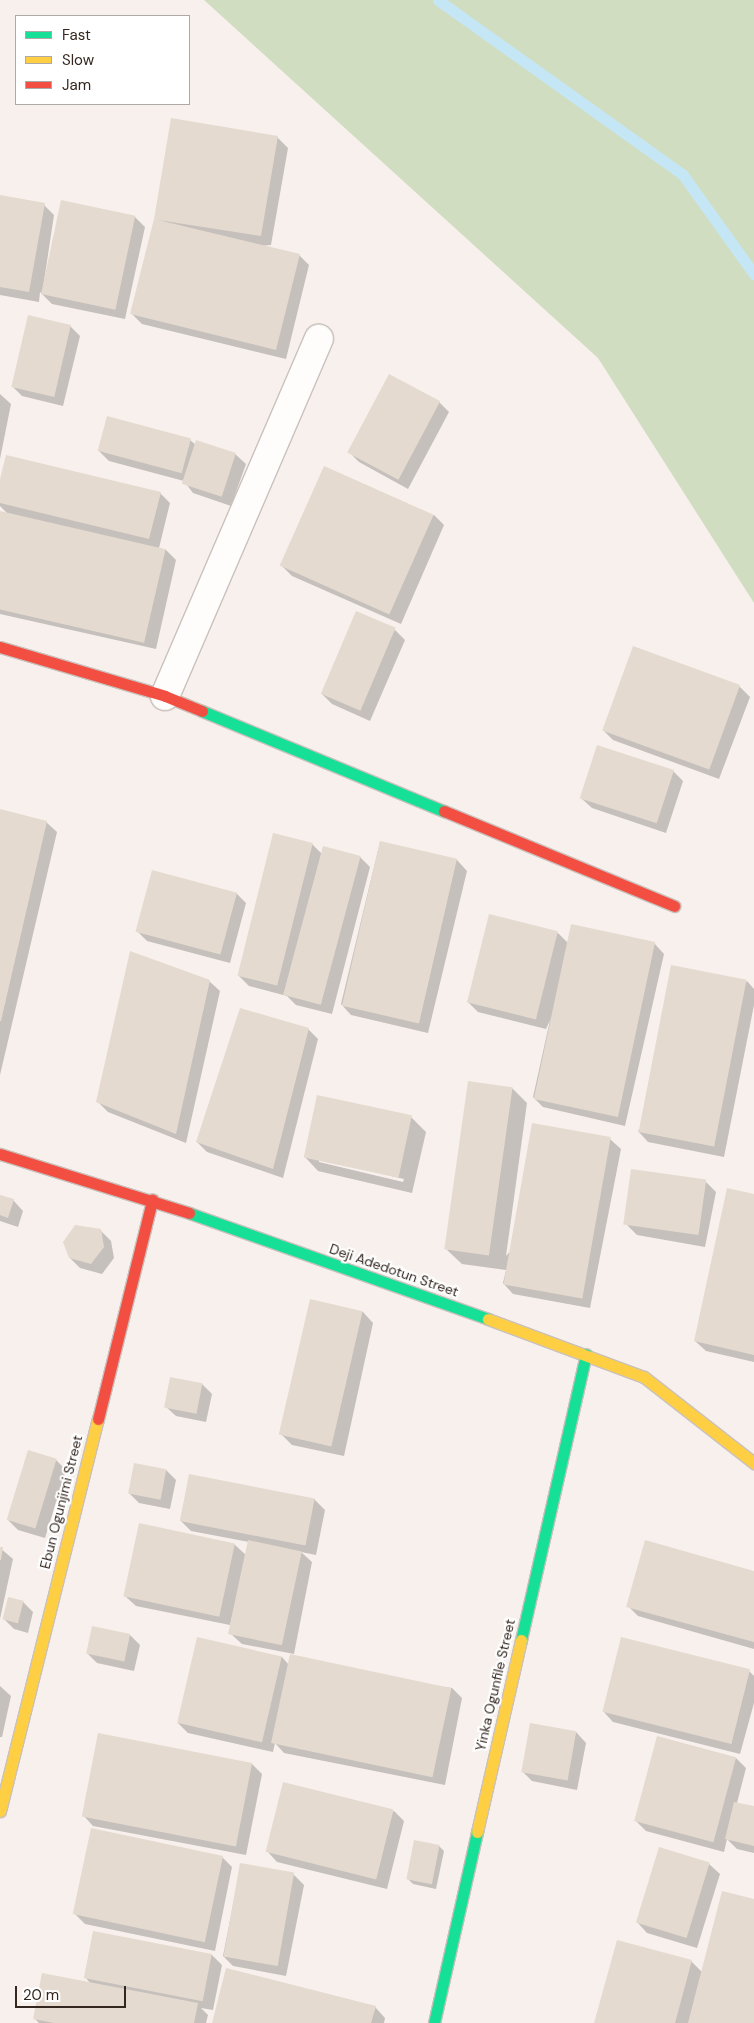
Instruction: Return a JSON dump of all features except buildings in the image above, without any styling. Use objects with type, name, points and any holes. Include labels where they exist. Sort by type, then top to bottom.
[{"type":"street","points":[[165,696],[319,339]]},
{"type":"street","points":[[0,646],[165,696],[674,906]]},
{"type":"street","name":"Deji Adedotun Street","points":[[0,1154],[152,1200],[586,1354],[644,1378],[754,1463]]},
{"type":"street","name":"Ebun Ogunjimi Street","points":[[0,1810],[152,1200]]},
{"type":"street","name":"Yinka Ogunfile Street","points":[[434,2023],[586,1354]]},
{"type":"green space","points":[[204,0],[754,0],[754,603],[598,358]]},
{"type":"waterway","points":[[438,0],[683,175],[754,274]]},
{"type":"traffic: fast","points":[[202,711],[444,811]]},
{"type":"traffic: fast","points":[[189,1213],[488,1319]]},
{"type":"traffic: fast","points":[[521,1640],[586,1354]]},
{"type":"traffic: fast","points":[[434,2023],[477,1832]]},
{"type":"traffic: slow","points":[[488,1319],[644,1377],[754,1463]]},
{"type":"traffic: slow","points":[[0,1811],[98,1419]]},
{"type":"traffic: slow","points":[[477,1832],[521,1640]]},
{"type":"traffic: jam","points":[[0,647],[165,696],[202,711]]},
{"type":"traffic: jam","points":[[444,811],[674,906]]},
{"type":"traffic: jam","points":[[0,1154],[189,1213]]},
{"type":"traffic: jam","points":[[98,1419],[152,1200]]}]
